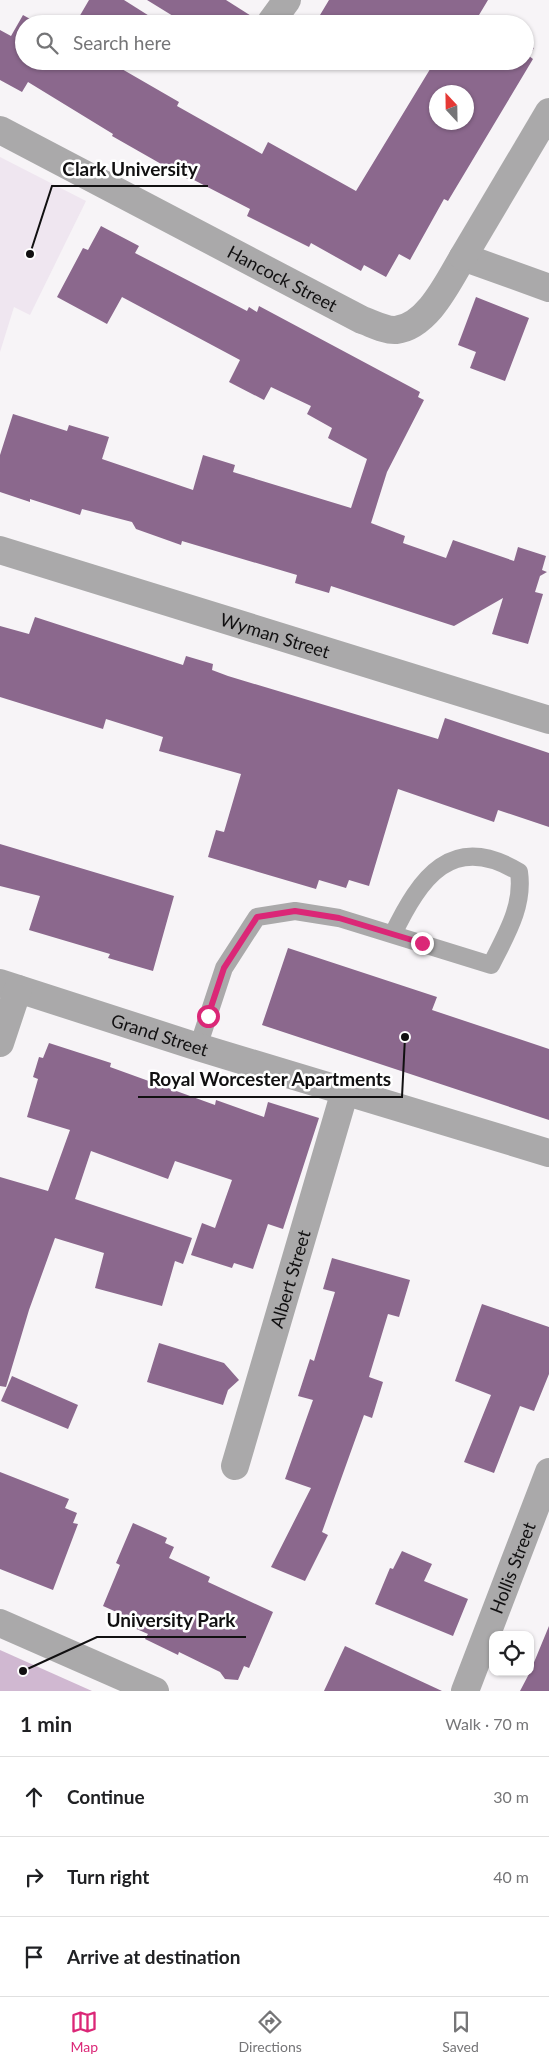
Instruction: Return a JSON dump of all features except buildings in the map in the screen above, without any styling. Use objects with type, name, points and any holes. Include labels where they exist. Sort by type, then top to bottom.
[{"type":"street","name":"Hancock Street","points":[[0,130],[362,320],[394,330],[412,325],[430,309],[549,112]]},
{"type":"street","points":[[463,257],[549,288]]},
{"type":"street","name":"Wyman Street","points":[[0,550],[549,720]]},
{"type":"street","points":[[0,1043],[9,986]]},
{"type":"street","name":"Grand Street","points":[[9,986],[198,1047],[549,1153]]},
{"type":"street","name":"Albert Street","points":[[235,1466],[345,1091]]},
{"type":"street","name":"Hollis Street","points":[[465,1691],[549,1472]]},
{"type":"street","points":[[0,1623],[155,1691]]},
{"type":"lane","points":[[198,1047],[224,968],[257,917],[295,911],[339,918],[491,965],[516,913],[521,887],[519,872],[501,861],[479,858],[450,859],[430,876],[410,899],[393,934]]},
{"type":"shaded area","points":[[0,157],[86,201],[30,315],[14,307],[0,352]]},
{"type":"shaded area","points":[[0,1650],[92,1691],[0,1691]]},
{"type":"place","name":"Clark University","points":[[30,254]]},
{"type":"place","name":"Royal Worcester Apartments","points":[[405,1037]]},
{"type":"place","name":"University Park","points":[[23,1671]]},
{"type":"route","points":[[208,1016],[224,968],[257,917],[295,911],[339,918],[422,943]]}]
